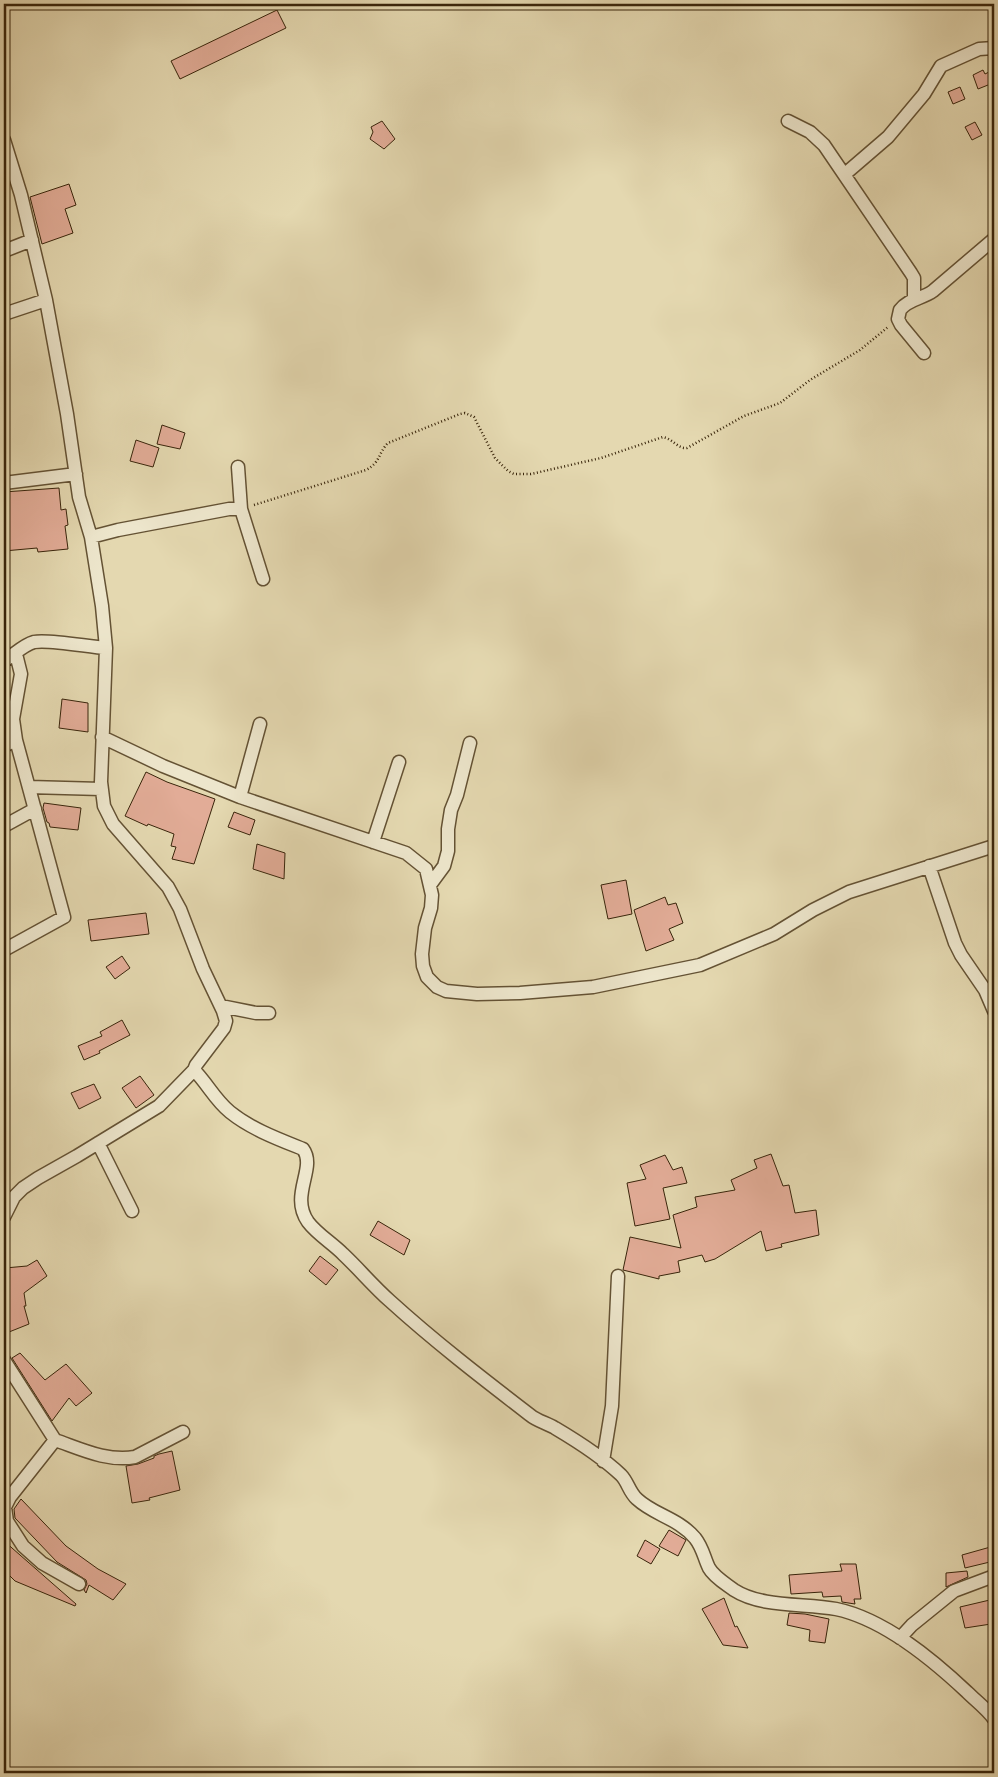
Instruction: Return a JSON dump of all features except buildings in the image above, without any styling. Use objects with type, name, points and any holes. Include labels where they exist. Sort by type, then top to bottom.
[{"type":"street","points":[[845,174],[888,137],[924,94],[941,66],[979,50],[994,48]]},
{"type":"street","points":[[788,121],[817,137],[845,174],[911,273],[914,283],[914,299]]},
{"type":"street","points":[[4,140],[7,162],[21,196],[46,300],[67,414],[82,511],[91,537],[102,606],[106,648],[101,789],[104,806],[113,824],[168,887],[176,901],[203,969],[221,1006],[226,1025],[194,1070],[159,1106],[23,1188],[14,1198],[4,1217]]},
{"type":"street","points":[[924,353],[898,319],[898,314],[902,307],[914,299],[933,292],[994,239]]},
{"type":"street","points":[[4,251],[32,240]]},
{"type":"street","points":[[4,314],[46,300]]},
{"type":"street","points":[[238,467],[241,509],[263,579]]},
{"type":"street","points":[[4,484],[76,474]]},
{"type":"street","points":[[91,537],[229,509],[241,509]]},
{"type":"street","points":[[4,660],[26,646],[40,642],[106,648]]},
{"type":"street","points":[[4,950],[64,917],[16,740],[13,719],[21,674],[16,654]]},
{"type":"street","points":[[240,796],[260,724]]},
{"type":"street","points":[[102,737],[163,766],[240,796],[406,853],[414,858],[426,869],[432,895],[422,954],[423,966],[427,977],[437,987],[446,991],[477,994],[520,993],[593,987],[700,964],[774,934],[813,910],[849,892],[994,846]]},
{"type":"street","points":[[4,746],[16,740]]},
{"type":"street","points":[[430,885],[444,866],[448,851],[448,829],[451,810],[470,743]]},
{"type":"street","points":[[373,842],[399,762]]},
{"type":"street","points":[[29,787],[101,789]]},
{"type":"street","points":[[4,826],[35,809]]},
{"type":"street","points":[[928,866],[955,943],[985,990],[994,1011]]},
{"type":"street","points":[[221,1006],[256,1013],[269,1013]]},
{"type":"street","points":[[194,1070],[229,1112],[249,1126],[306,1152],[307,1163],[300,1192],[300,1202],[306,1219],[315,1230],[342,1253],[388,1300],[475,1373],[531,1416],[554,1427],[603,1461],[622,1476],[637,1500],[675,1520],[691,1534],[702,1549],[711,1571],[740,1594],[753,1598],[793,1605],[834,1609],[856,1614],[900,1638],[957,1682],[994,1719]]},
{"type":"street","points":[[98,1143],[132,1211]]},
{"type":"street","points":[[603,1461],[612,1406],[618,1276]]},
{"type":"street","points":[[4,1360],[55,1440],[94,1454],[128,1458],[134,1457],[183,1432]]},
{"type":"street","points":[[55,1440],[10,1497],[5,1507],[7,1521],[23,1546],[42,1563],[79,1584]]},
{"type":"street","points":[[900,1638],[912,1625],[954,1591],[994,1576]]},
{"type":"path","points":[[241,509],[366,470],[378,461],[384,447],[388,443],[460,414],[471,414],[474,417],[495,458],[508,471],[514,474],[531,474],[601,458],[663,437],[680,447],[687,448],[744,416],[780,403],[810,380],[860,350],[898,319]]}]
